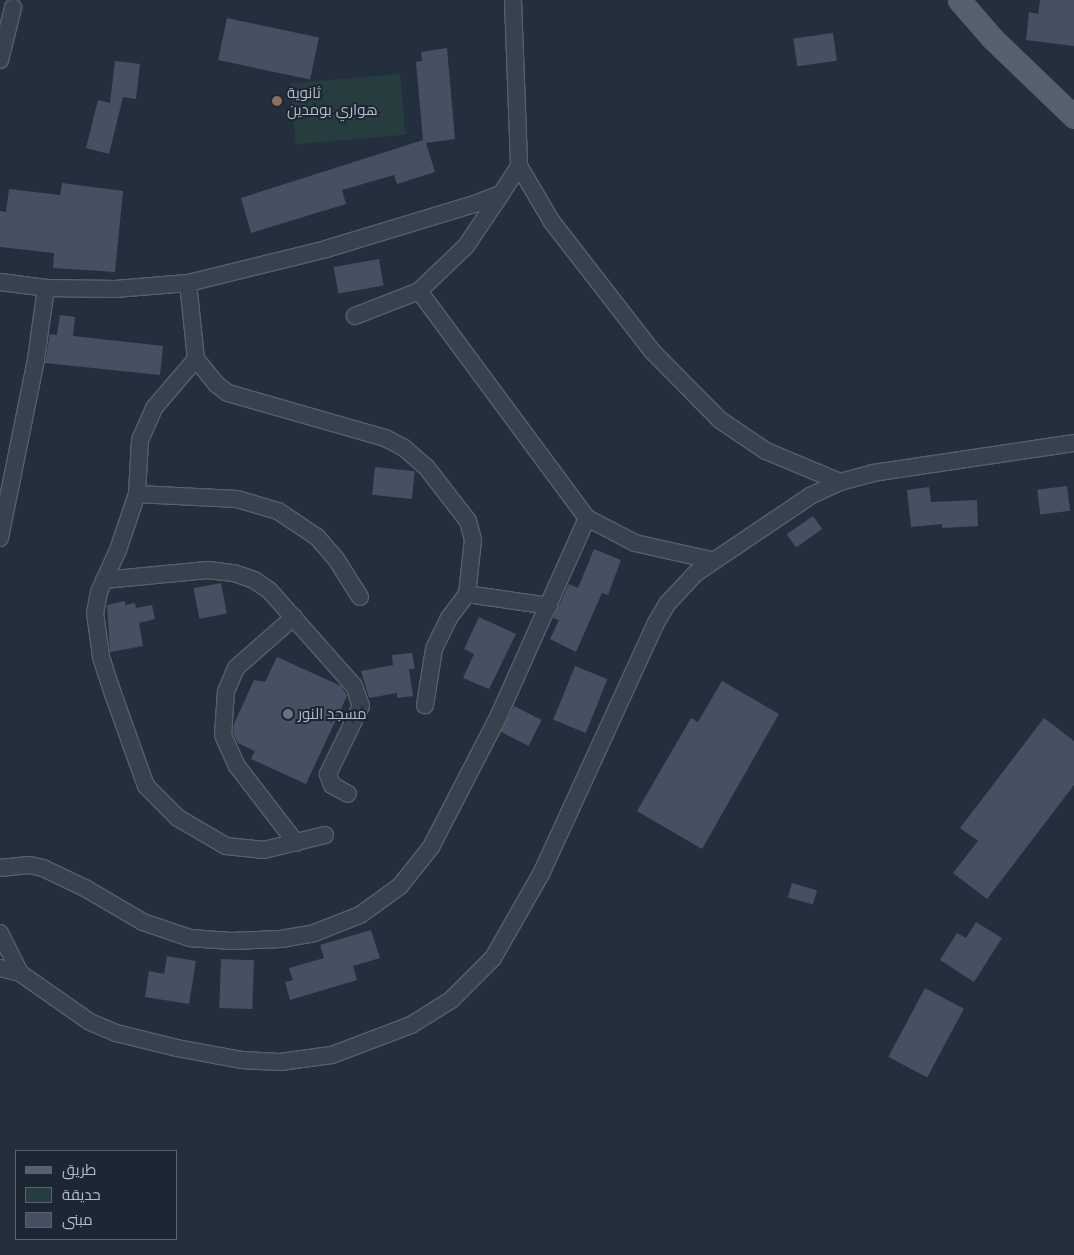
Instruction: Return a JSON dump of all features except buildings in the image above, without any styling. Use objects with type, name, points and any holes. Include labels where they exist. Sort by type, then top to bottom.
[{"type":"main road","points":[[959,0],[999,45],[1074,117]]},
{"type":"street","points":[[513,0],[519,166],[552,222],[614,304],[700,402],[720,420],[766,451],[840,482]]},
{"type":"street","points":[[0,60],[13,8]]},
{"type":"street","points":[[355,316],[419,291],[466,246],[519,166]]},
{"type":"street","points":[[0,282],[46,288],[114,289],[188,283],[326,249],[501,194]]},
{"type":"street","points":[[188,283],[196,359],[216,384],[228,393],[385,438],[413,453],[468,521],[473,540],[467,594],[449,618],[434,649],[425,705]]},
{"type":"street","points":[[0,538],[36,360],[46,288]]},
{"type":"street","points":[[419,291],[588,518],[635,543],[711,560]]},
{"type":"street","points":[[196,359],[146,421],[140,440],[137,494],[104,580],[95,613],[101,656],[146,786],[178,818],[226,846],[264,850],[325,836]]},
{"type":"street","points":[[0,968],[20,973],[90,1022],[116,1033],[177,1048],[241,1060],[280,1062],[332,1055],[411,1025],[451,1000],[493,958],[541,874],[656,623],[682,587],[711,560],[810,496],[840,482],[873,473],[1074,443]]},
{"type":"street","points":[[137,494],[237,499],[278,511],[317,537],[336,559],[360,597]]},
{"type":"street","points":[[0,868],[29,865],[43,868],[85,888],[143,922],[190,938],[231,941],[281,939],[314,933],[360,915],[400,886],[431,847],[488,739],[588,518]]},
{"type":"street","points":[[104,580],[208,570],[234,574],[254,580],[269,590],[354,686],[362,706],[328,774],[332,785],[348,794]]},
{"type":"street","points":[[467,594],[549,606]]},
{"type":"street","points":[[294,617],[236,668],[226,691],[223,735],[237,766],[296,843]]},
{"type":"street","points":[[0,933],[20,973]]},
{"type":"green space","points":[[400,74],[405,135],[296,144],[290,84]]},
{"type":"place","name":"ثانوية هواري بومدين","points":[[277,101]]},
{"type":"place","name":"مسجد النور","points":[[288,714]]}]
